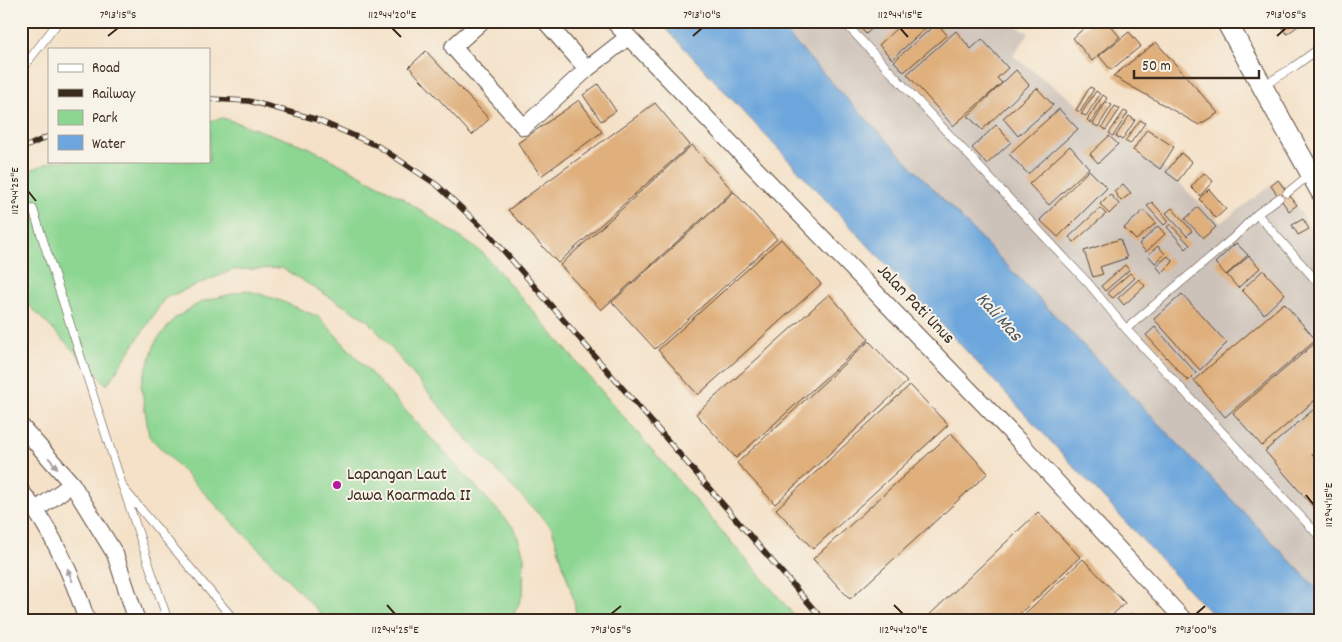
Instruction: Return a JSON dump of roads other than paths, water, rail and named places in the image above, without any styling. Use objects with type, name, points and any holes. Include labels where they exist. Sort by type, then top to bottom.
[{"type":"street","points":[[482,21],[453,47],[524,127],[587,69],[628,37]]},
{"type":"street","points":[[545,21],[587,69]]},
{"type":"street","name":"Jalan Pati Unus","points":[[613,21],[1018,440],[1184,621]]},
{"type":"street","points":[[1226,21],[1318,187]]},
{"type":"street","points":[[21,426],[72,484],[115,554],[137,621]]},
{"type":"street","points":[[36,510],[72,484]]},
{"type":"street","points":[[21,491],[36,510],[63,556],[87,621]]},
{"type":"lane","points":[[21,64],[25,65],[59,21]]},
{"type":"lane","points":[[843,21],[1089,284],[1126,329],[1321,538]]},
{"type":"lane","points":[[1263,86],[1296,66],[1321,46]]},
{"type":"lane","points":[[1288,192],[1318,187]]},
{"type":"lane","points":[[1126,329],[1233,238],[1257,214],[1279,198]]},
{"type":"lane","points":[[33,209],[168,621]]},
{"type":"lane","points":[[1257,214],[1321,286]]},
{"type":"lane","points":[[123,488],[235,621]]},
{"type":"water","name":"Kali Mas","points":[[659,21],[775,21],[847,99],[1321,593],[1321,621],[1218,621]]},
{"type":"railway","points":[[210,99],[249,101],[315,119],[378,146],[437,185],[490,235],[824,621]]},
{"type":"railway","points":[[21,149],[48,136]]},
{"type":"place","name":"Lapangan Laut Jawa Koarmada II","points":[[337,485]]}]
